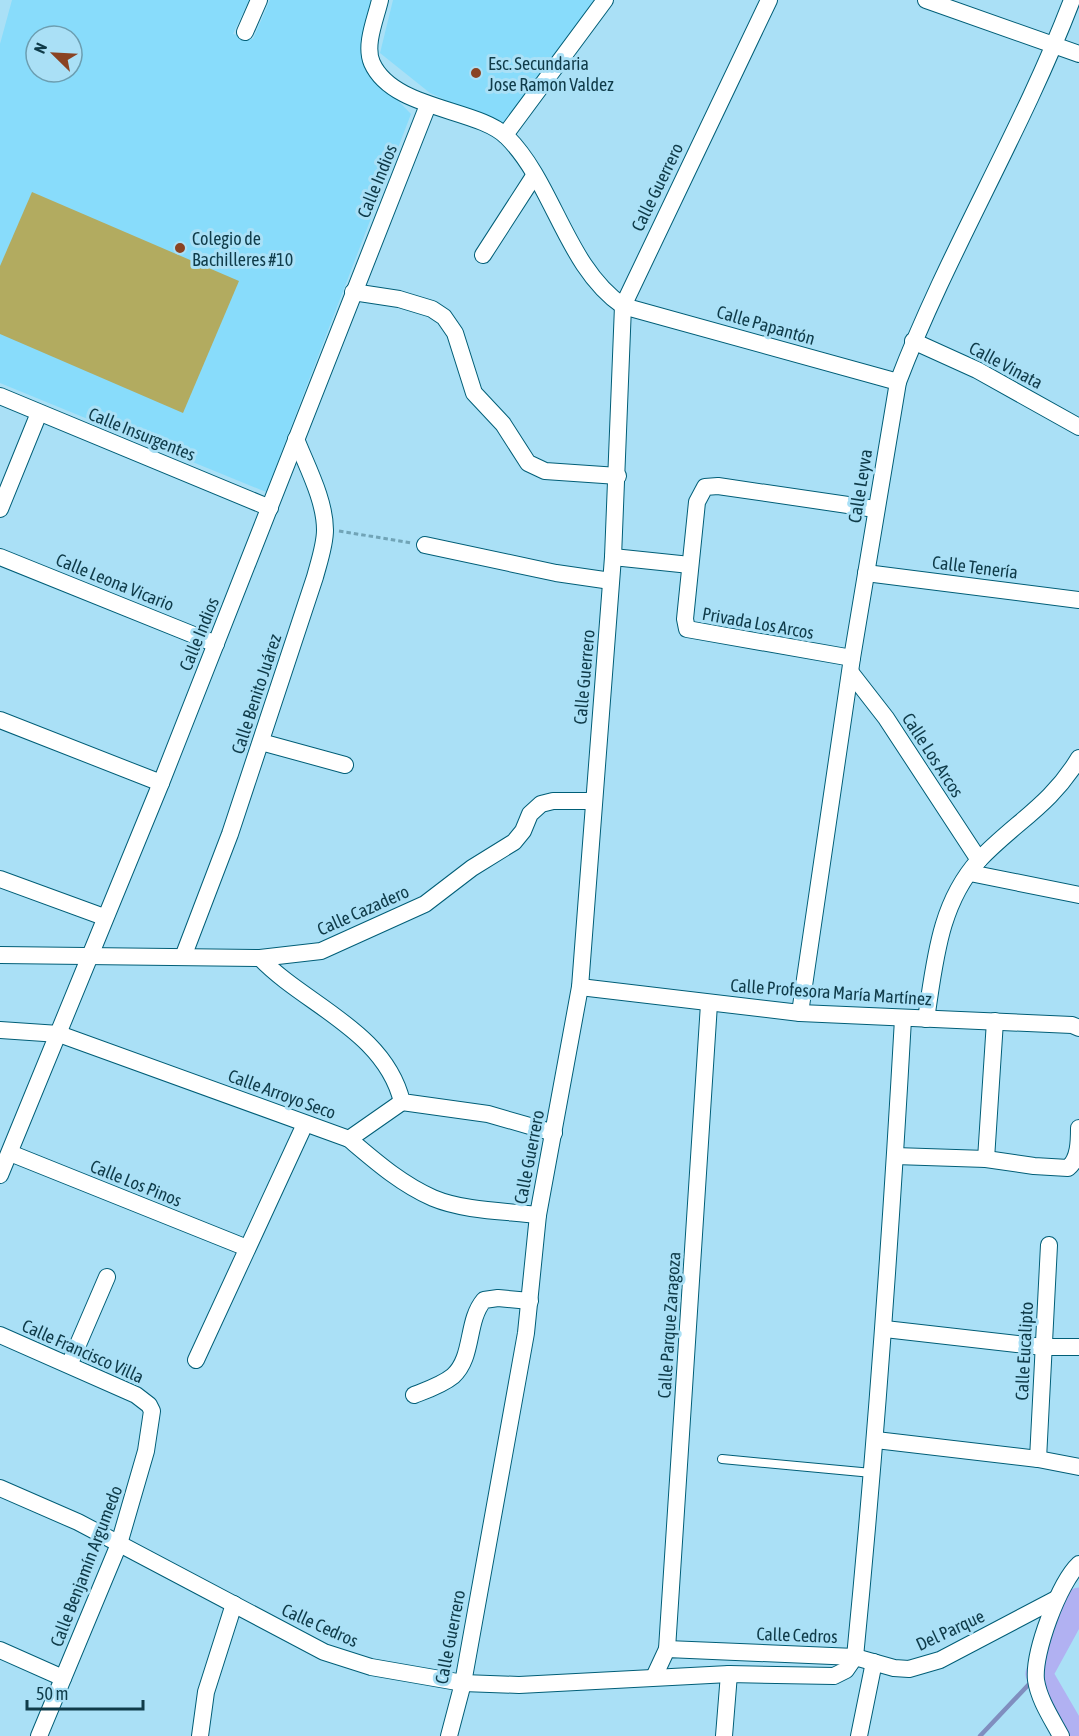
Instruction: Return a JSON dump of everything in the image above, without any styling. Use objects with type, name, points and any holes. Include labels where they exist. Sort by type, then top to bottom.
[{"type":"street","points":[[245,32],[259,0]]},
{"type":"street","points":[[380,0],[370,42],[372,63],[382,77],[398,89],[428,105],[488,126],[506,135],[534,176],[579,255],[604,290],[623,306]]},
{"type":"street","points":[[506,135],[605,0]]},
{"type":"street","name":"Calle Guerrero","points":[[448,1736],[463,1683],[526,1333],[538,1215],[580,987],[613,557],[623,306],[769,0]]},
{"type":"street","points":[[926,0],[1079,54]]},
{"type":"street","name":"Calle Leyva","points":[[800,1013],[875,509],[898,382],[913,341],[1054,45],[1072,0]]},
{"type":"street","name":"Calle Indios","points":[[0,1174],[161,783],[428,105]]},
{"type":"street","points":[[483,255],[534,176]]},
{"type":"street","points":[[353,292],[399,299],[432,309],[444,317],[455,333],[474,393],[503,424],[521,454],[534,466],[572,474],[618,476]]},
{"type":"street","name":"Calle Papantón","points":[[623,306],[898,382]]},
{"type":"street","name":"Calle Vinata","points":[[913,341],[977,370],[1079,427]]},
{"type":"street","name":"Calle Insurgentes","points":[[0,396],[270,508]]},
{"type":"street","points":[[0,509],[39,413]]},
{"type":"street","name":"Calle Benito Juárez","points":[[183,957],[261,742],[274,694],[315,577],[325,529],[318,496],[297,439]]},
{"type":"street","name":"Privada Los Arcos","points":[[851,666],[689,631],[686,628],[697,502],[705,487],[736,488],[875,509]]},
{"type":"street","points":[[425,545],[556,573],[611,581]]},
{"type":"street","name":"Calle Leona Vicario","points":[[0,557],[216,644]]},
{"type":"street","points":[[613,557],[690,565]]},
{"type":"street","name":"Calle Tenería","points":[[866,573],[1079,600]]},
{"type":"street","name":"Calle Los Arcos","points":[[851,666],[886,718],[974,867]]},
{"type":"street","points":[[0,720],[161,783]]},
{"type":"street","points":[[261,742],[345,765]]},
{"type":"street","points":[[927,1019],[938,944],[945,917],[957,889],[974,867],[1048,799],[1079,758]]},
{"type":"street","name":"Calle Cazadero","points":[[0,955],[260,958],[306,954],[340,944],[425,904],[472,868],[508,847],[523,831],[530,814],[541,804],[553,801],[593,801]]},
{"type":"street","points":[[974,867],[1079,895]]},
{"type":"street","points":[[0,879],[104,917]]},
{"type":"street","points":[[260,958],[281,978],[351,1027],[392,1077],[402,1102]]},
{"type":"street","name":"Calle Profesora María Martínez","points":[[580,987],[800,1013],[1072,1025],[1079,1028]]},
{"type":"street","name":"Calle Parque Zaragoza","points":[[666,1649],[709,1004]]},
{"type":"street","points":[[855,1657],[885,1329],[903,1019]]},
{"type":"street","points":[[986,1159],[995,1021]]},
{"type":"street","name":"Calle Arroyo Seco","points":[[0,1030],[59,1034],[349,1139],[388,1172],[433,1198],[538,1215]]},
{"type":"street","points":[[349,1139],[402,1102],[464,1109],[554,1133]]},
{"type":"street","points":[[196,1360],[305,1124]]},
{"type":"street","points":[[896,1156],[986,1159],[1043,1167],[1071,1166],[1078,1148],[1079,1128]]},
{"type":"street","name":"Calle Los Pinos","points":[[10,1153],[247,1248]]},
{"type":"street","name":"Calle Eucalipto","points":[[1038,1459],[1049,1245]]},
{"type":"street","points":[[70,1364],[107,1276]]},
{"type":"street","points":[[414,1395],[443,1382],[457,1371],[478,1310],[484,1300],[498,1298],[530,1301]]},
{"type":"street","points":[[885,1329],[1043,1347],[1079,1347]]},
{"type":"street","name":"Calle Francisco Villa","points":[[0,1335],[136,1395],[149,1405]]},
{"type":"street","name":"Calle Benjamín Argumedo","points":[[39,1736],[119,1544],[146,1450],[152,1411],[149,1405]]},
{"type":"street","points":[[876,1440],[1038,1459],[1079,1467]]},
{"type":"street","name":"Calle Cedros","points":[[0,1488],[119,1544],[324,1652],[371,1667],[463,1683],[519,1685],[729,1674],[834,1676],[846,1670],[855,1657]]},
{"type":"street","points":[[1061,1736],[1041,1697],[1036,1679],[1040,1651],[1056,1599],[1070,1573],[1079,1564]]},
{"type":"street","name":"Del Parque","points":[[855,1657],[902,1669],[919,1667],[939,1660],[1056,1599]]},
{"type":"street","points":[[200,1736],[206,1692],[234,1604]]},
{"type":"street","points":[[654,1677],[666,1649]]},
{"type":"street","name":"Calle Cedros","points":[[666,1649],[855,1657]]},
{"type":"street","points":[[0,1650],[63,1678]]},
{"type":"street","points":[[859,1736],[874,1662]]},
{"type":"street","points":[[724,1736],[729,1674]]},
{"type":"lane","points":[[722,1459],[873,1473]]},
{"type":"path","points":[[325,529],[425,545]]},
{"type":"shaded area","name":"Colegio de Bachilleres #10","points":[[12,0],[249,0],[233,34],[253,39],[270,0],[372,0],[363,65],[411,114],[266,492],[0,383],[0,44]]},
{"type":"shaded area","name":"Esc. Secundaria Jose Ramon Valdez","points":[[393,0],[599,0],[507,128],[430,93],[380,53]]},
{"type":"shaded area","points":[[32,192],[239,281],[183,413],[0,334],[0,266]]},
{"type":"waterway","points":[[1075,1736],[1039,1674],[1079,1601]]},
{"type":"waterway","points":[[980,1736],[1032,1681]]},
{"type":"place","name":"Esc. Secundaria Jose Ramon Valdez","points":[[476,73]]},
{"type":"place","name":"Colegio de Bachilleres #10","points":[[180,248]]}]
